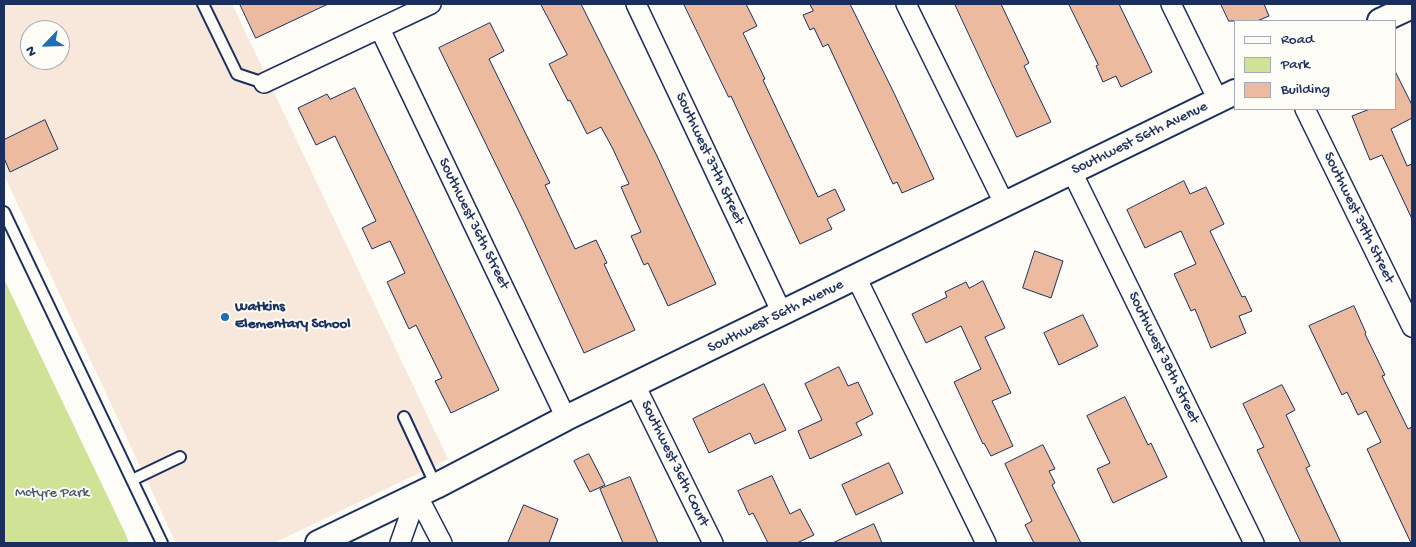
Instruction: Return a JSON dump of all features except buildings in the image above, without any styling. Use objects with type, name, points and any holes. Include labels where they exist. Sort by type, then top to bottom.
[{"type":"street","points":[[264,83],[432,4]]},
{"type":"street","name":"Southwest 37th Street","points":[[636,4],[782,314]]},
{"type":"street","points":[[906,4],[1005,205]]},
{"type":"street","points":[[1172,4],[1227,96]]},
{"type":"street","points":[[1382,20],[1412,6]]},
{"type":"street","name":"Southwest 36th Street","points":[[380,29],[566,418]]},
{"type":"street","name":"Southwest 56th Avenue","points":[[318,543],[566,418],[1227,96]]},
{"type":"street","name":"Southwest 39th Street","points":[[1305,110],[1412,326]]},
{"type":"street","name":"Southwest 38th Street","points":[[1072,172],[1254,543]]},
{"type":"street","points":[[856,278],[986,543]]},
{"type":"street","name":"Southwest 36th Court","points":[[636,385],[713,543]]},
{"type":"street","points":[[400,543],[426,490]]},
{"type":"street","points":[[426,490],[442,543]]},
{"type":"lane","points":[[204,4],[237,74],[264,83]]},
{"type":"lane","points":[[4,212],[162,543]]},
{"type":"lane","points":[[404,417],[426,490]]},
{"type":"lane","points":[[132,480],[180,456]]},
{"type":"shaded area","name":"Watkins Elementary School","points":[[4,4],[232,4],[448,459],[274,543],[176,543],[4,175]]},
{"type":"green space","name":"Mctyre Park","points":[[4,279],[126,535],[129,543],[4,543]]},
{"type":"place","name":"Watkins Elementary School","points":[[225,317]]}]
